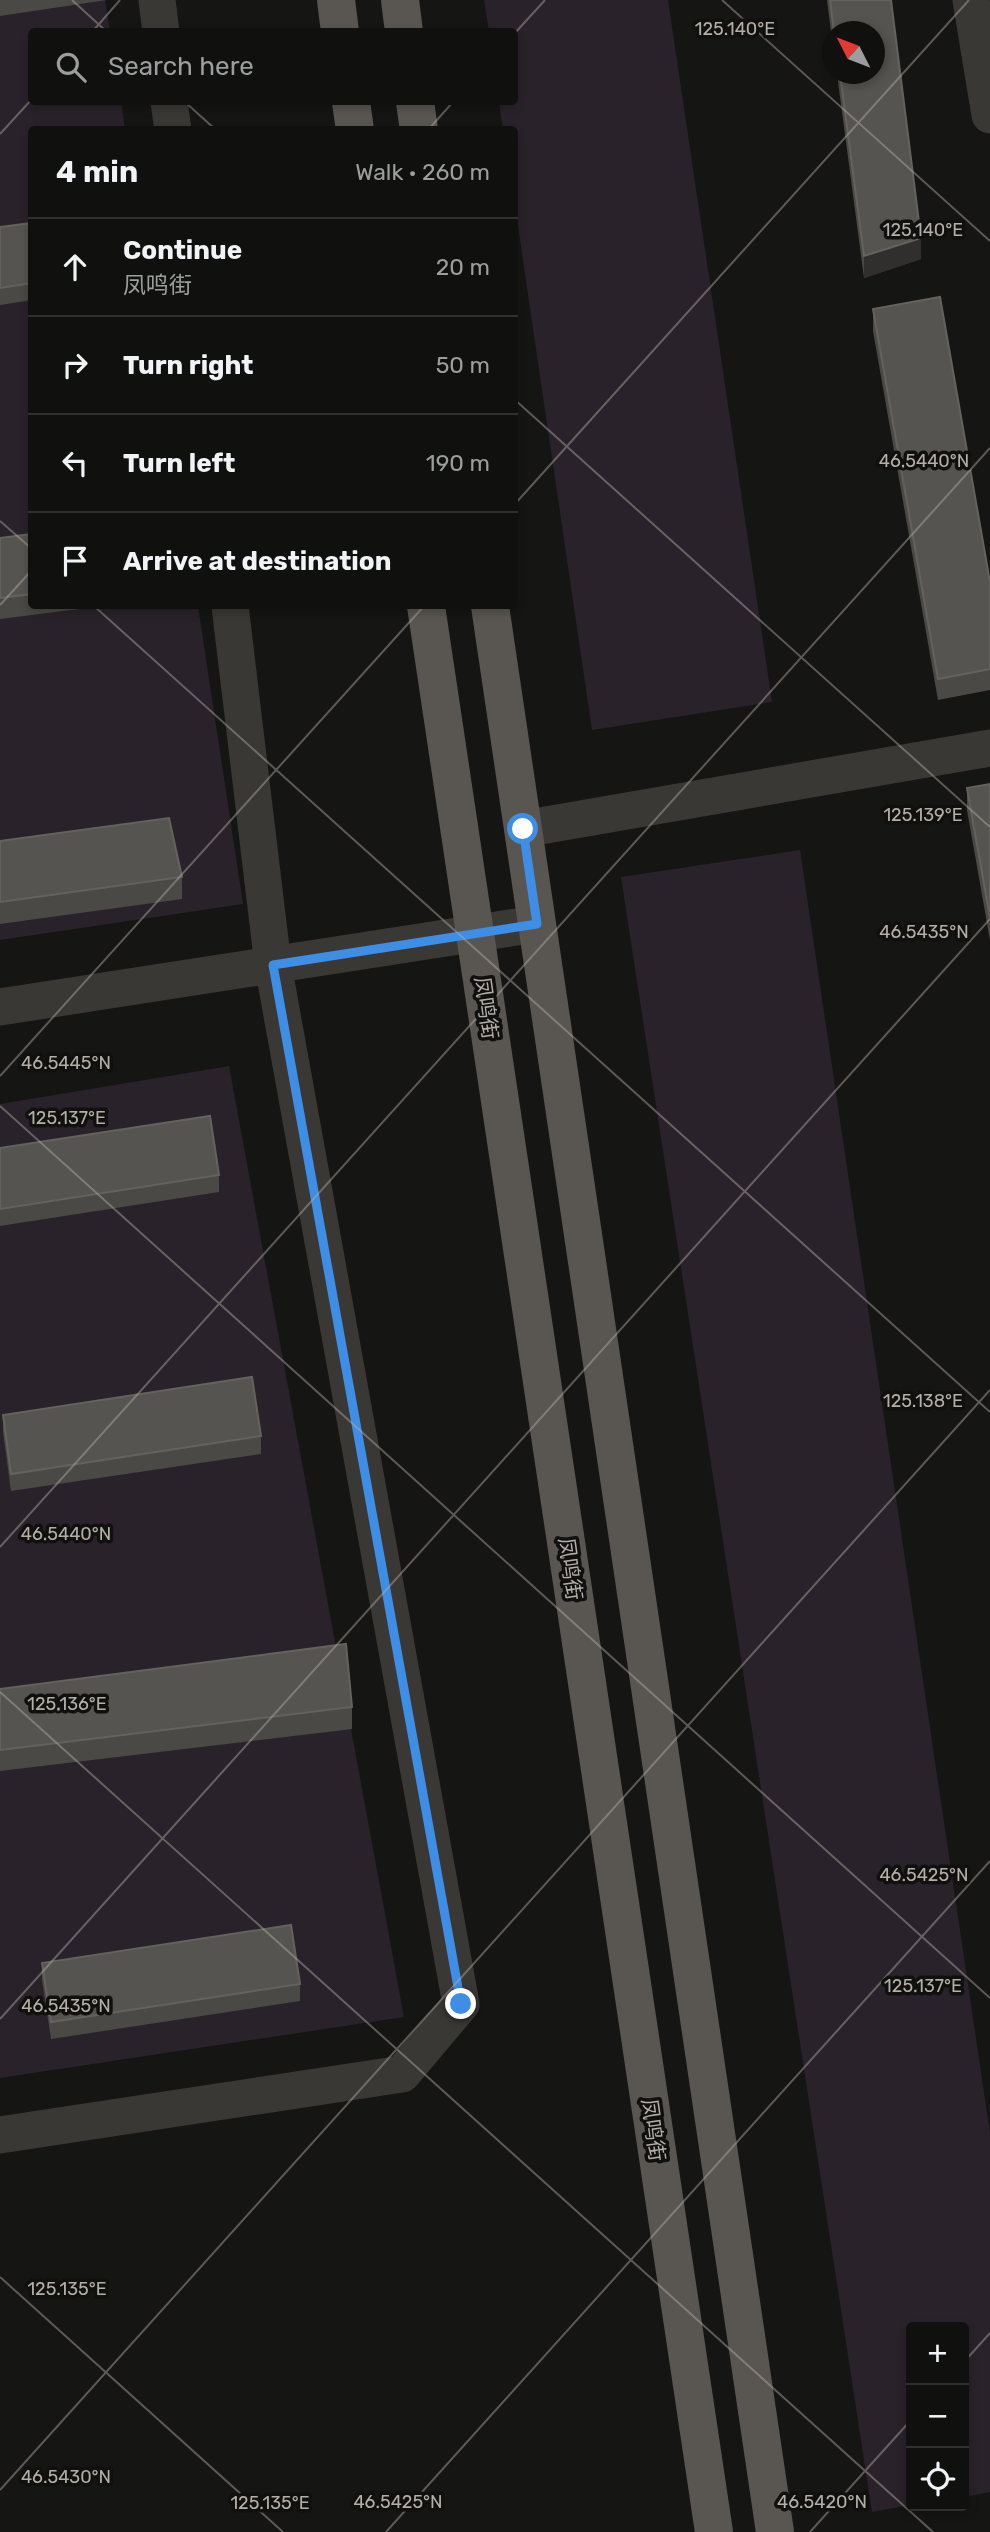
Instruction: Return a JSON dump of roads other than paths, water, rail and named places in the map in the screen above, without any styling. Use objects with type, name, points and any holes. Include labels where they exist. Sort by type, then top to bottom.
[{"type":"main road","points":[[336,0],[340,28]]},
{"type":"main road","points":[[400,0],[404,28]]},
{"type":"main road","points":[[351,105],[354,126]]},
{"type":"main road","points":[[415,105],[418,126]]},
{"type":"main road","name":"凤鸣街","points":[[426,609],[713,2532]]},
{"type":"main road","points":[[489,609],[775,2532]]},
{"type":"street","points":[[157,0],[160,28]]},
{"type":"street","points":[[971,0],[990,115]]},
{"type":"street","points":[[169,105],[172,126]]},
{"type":"street","points":[[0,2135],[402,2074],[461,2004],[273,965],[230,609]]},
{"type":"street","points":[[523,829],[990,748]]},
{"type":"street","points":[[0,1007],[537,924]]}]
